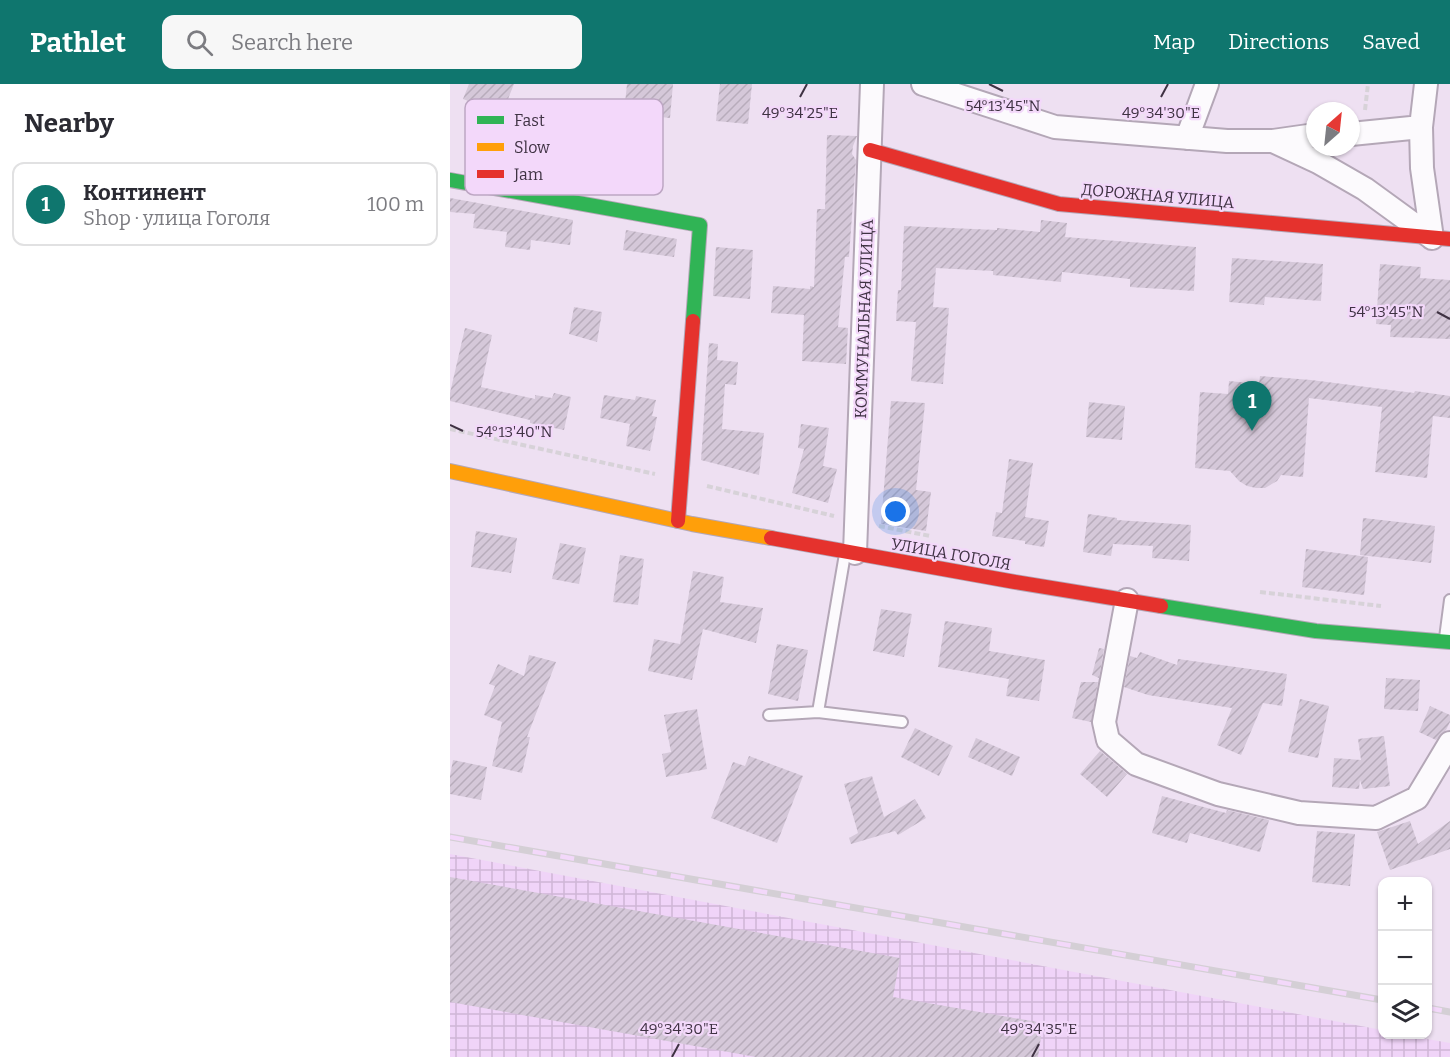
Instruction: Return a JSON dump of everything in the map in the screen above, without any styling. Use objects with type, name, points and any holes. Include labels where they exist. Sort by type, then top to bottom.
[{"type":"street","name":"КОММУНАЛЬНАЯ УЛИЦА","points":[[850,552],[857,522],[872,84]]},
{"type":"street","points":[[923,84],[1054,127],[1227,141],[1274,141],[1306,136]]},
{"type":"street","points":[[1187,138],[1206,84]]},
{"type":"street","points":[[1426,84],[1421,127],[1422,168],[1441,239]]},
{"type":"street","points":[[1360,133],[1421,127]]},
{"type":"street","points":[[1274,141],[1318,162],[1365,189],[1441,239]]},
{"type":"street","name":"ДОРОЖНАЯ УЛИЦА","points":[[870,150],[1059,204],[1441,239]]},
{"type":"street","points":[[450,180],[465,183]]},
{"type":"street","points":[[533,195],[700,225],[678,521]]},
{"type":"street","name":"УЛИЦА ГОГОЛЯ","points":[[450,471],[678,521],[1014,582],[1316,631],[1447,642]]},
{"type":"street","points":[[1127,600],[1104,722],[1108,741],[1136,764],[1218,794],[1299,813],[1376,819],[1418,798],[1450,743]]},
{"type":"lane","points":[[818,712],[850,552]]},
{"type":"lane","points":[[1447,642],[1450,600]]},
{"type":"lane","points":[[769,715],[818,712],[902,722]]},
{"type":"path","points":[[450,429],[936,538]]},
{"type":"path","points":[[1259,592],[1389,607]]},
{"type":"shaded area","points":[[450,854],[1378,1029],[1378,1039],[1427,1039],[1450,1043],[1450,1057],[450,1057]]},
{"type":"building","points":[[469,84],[514,84],[508,99],[463,99]]},
{"type":"building","points":[[627,84],[673,84],[670,118],[663,117],[663,99],[625,99]]},
{"type":"building","points":[[720,84],[752,84],[748,124],[716,121]]},
{"type":"building","points":[[827,135],[857,136],[852,154],[856,160],[849,257],[845,257],[838,327],[848,328],[846,364],[802,361],[804,315],[771,313],[773,286],[810,289],[810,286],[814,287],[817,209],[825,209]]},
{"type":"building","points":[[450,198],[573,220],[570,245],[531,240],[530,250],[505,247],[507,232],[473,228],[475,214],[450,212]]},
{"type":"building","points":[[1041,220],[1067,223],[1065,237],[1196,247],[1194,291],[1130,287],[1130,279],[1062,272],[1061,282],[993,275],[993,271],[936,268],[933,307],[949,308],[943,384],[911,381],[916,322],[896,321],[898,290],[901,290],[904,226],[997,230],[997,228],[1040,232]]},
{"type":"building","points":[[626,230],[677,239],[674,257],[623,250]]},
{"type":"building","points":[[716,247],[753,250],[750,299],[713,296]]},
{"type":"building","points":[[1232,258],[1323,264],[1321,301],[1265,297],[1264,305],[1229,302]]},
{"type":"building","points":[[1380,264],[1421,267],[1420,278],[1450,280],[1450,339],[1390,337],[1391,325],[1376,324]]},
{"type":"building","points":[[574,307],[602,312],[597,342],[569,334]]},
{"type":"building","points":[[465,328],[492,335],[481,387],[535,399],[535,395],[552,398],[554,393],[571,397],[564,430],[450,401]]},
{"type":"building","points":[[709,343],[718,344],[717,360],[738,362],[736,385],[725,384],[722,429],[764,433],[759,475],[701,460]]},
{"type":"building","points":[[1260,376],[1450,396],[1450,418],[1433,416],[1427,478],[1375,472],[1382,407],[1309,398],[1303,477],[1281,475],[1277,481],[1265,488],[1256,488],[1239,481],[1230,471],[1195,468],[1200,392],[1228,394],[1229,381],[1259,384]]},
{"type":"building","points":[[604,395],[635,400],[636,396],[656,400],[652,416],[657,417],[650,451],[626,446],[630,424],[600,418]]},
{"type":"building","points":[[891,401],[925,403],[916,490],[931,492],[926,531],[881,524]]},
{"type":"building","points":[[1089,402],[1125,406],[1122,440],[1086,437]]},
{"type":"building","points":[[801,424],[829,428],[823,466],[837,469],[828,503],[792,493],[804,449],[798,448]]},
{"type":"building","points":[[1009,459],[1033,463],[1025,517],[1049,521],[1044,547],[1025,544],[1025,541],[992,536],[996,512],[1002,513]]},
{"type":"building","points":[[1088,514],[1117,518],[1117,520],[1191,525],[1189,561],[1152,558],[1153,546],[1113,544],[1111,556],[1083,552]]},
{"type":"building","points":[[1363,518],[1435,526],[1431,563],[1360,555]]},
{"type":"building","points":[[476,531],[517,538],[511,573],[471,567]]},
{"type":"building","points":[[560,543],[586,548],[579,584],[552,579]]},
{"type":"building","points":[[1306,549],[1368,557],[1364,595],[1302,587]]},
{"type":"building","points":[[620,555],[644,559],[638,605],[613,602]]},
{"type":"building","points":[[693,571],[724,577],[720,602],[763,608],[756,643],[703,629],[692,680],[648,671],[654,639],[680,644]]},
{"type":"building","points":[[881,609],[912,614],[904,657],[873,651]]},
{"type":"building","points":[[945,621],[992,628],[989,651],[1045,660],[1039,701],[1006,696],[1009,679],[938,667]]},
{"type":"building","points":[[777,644],[808,650],[798,701],[768,694]]},
{"type":"building","points":[[1099,648],[1104,649],[1099,678],[1092,675]]},
{"type":"building","points":[[1140,652],[1177,665],[1178,659],[1287,674],[1282,706],[1263,703],[1241,755],[1217,745],[1232,708],[1148,695],[1124,687],[1130,656],[1137,658]]},
{"type":"building","points":[[529,655],[556,662],[527,737],[530,737],[522,773],[492,766],[502,722],[484,715],[495,686],[489,684],[498,664],[524,676]]},
{"type":"building","points":[[1386,678],[1420,680],[1418,711],[1384,709]]},
{"type":"building","points":[[1081,682],[1098,682],[1091,722],[1072,718]]},
{"type":"building","points":[[1300,699],[1329,706],[1318,758],[1288,752]]},
{"type":"building","points":[[1430,706],[1450,715],[1450,722],[1446,730],[1436,740],[1419,732]]},
{"type":"building","points":[[697,709],[707,769],[666,777],[662,754],[671,752],[664,715]]},
{"type":"building","points":[[915,728],[953,746],[939,776],[901,757]]},
{"type":"building","points":[[1384,736],[1390,786],[1363,789],[1360,780],[1359,789],[1332,787],[1334,758],[1361,760],[1358,739]]},
{"type":"building","points":[[976,738],[1020,757],[1012,776],[968,757]]},
{"type":"building","points":[[1100,751],[1127,774],[1107,797],[1080,774]]},
{"type":"building","points":[[749,756],[803,776],[777,843],[711,818],[733,762],[745,766]]},
{"type":"building","points":[[453,760],[487,767],[481,800],[450,794]]},
{"type":"building","points":[[872,776],[884,817],[915,799],[926,818],[898,835],[895,831],[851,844],[849,838],[858,833],[844,784]]},
{"type":"building","points":[[1162,796],[1226,813],[1227,810],[1269,820],[1260,852],[1190,833],[1187,843],[1152,833]]},
{"type":"building","points":[[1410,821],[1418,844],[1450,821],[1450,849],[1390,870],[1377,832]]},
{"type":"building","points":[[1317,831],[1355,834],[1350,886],[1312,882]]},
{"type":"building","points":[[450,877],[900,958],[893,997],[1043,1023],[1038,1057],[756,1057],[450,1002]]},
{"type":"railway","points":[[450,837],[1378,999]]},
{"type":"railway","points":[[1432,1009],[1450,1012]]},
{"type":"traffic: fast","points":[[450,180],[465,183]]},
{"type":"traffic: fast","points":[[533,195],[700,225],[693,321]]},
{"type":"traffic: fast","points":[[1161,606],[1316,631],[1450,642]]},
{"type":"traffic: slow","points":[[450,471],[692,524],[771,538]]},
{"type":"traffic: jam","points":[[870,150],[1059,204],[1450,239]]},
{"type":"traffic: jam","points":[[678,521],[693,321]]},
{"type":"traffic: jam","points":[[771,538],[1161,606]]},
{"type":"place","name":"Континент","points":[[1252,431]]}]
